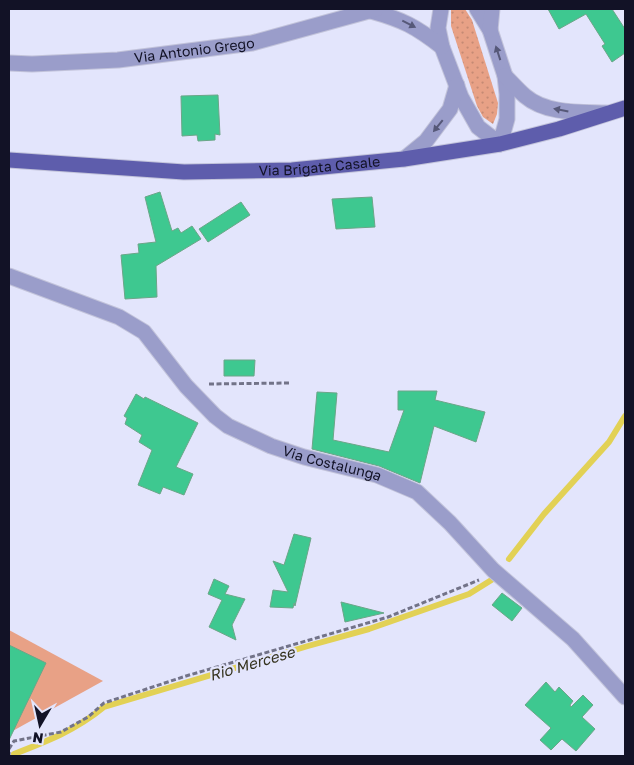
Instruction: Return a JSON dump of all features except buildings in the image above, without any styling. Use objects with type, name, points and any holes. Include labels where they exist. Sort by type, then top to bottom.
[{"type":"main road","name":"Via Brigata Casale","points":[[9,160],[184,172],[292,170],[404,159],[500,144],[625,108]]},
{"type":"street","points":[[442,9],[438,28],[442,47],[461,97],[478,127],[500,144],[507,119],[505,76],[490,30],[477,9]]},
{"type":"street","points":[[490,30],[492,9]]},
{"type":"street","points":[[374,10],[418,28],[442,47]]},
{"type":"street","name":"Via Antonio Grego","points":[[9,63],[32,64],[118,60],[252,42],[374,10]]},
{"type":"street","points":[[505,76],[526,97],[542,106],[571,112],[610,113]]},
{"type":"street","points":[[404,159],[426,141],[450,109],[457,84]]},
{"type":"street","name":"Via Costalunga","points":[[9,276],[119,317],[144,332],[186,386],[215,416],[228,426],[271,446],[304,457],[377,475],[417,492],[450,523],[493,570],[572,638],[625,697]]},
{"type":"path","points":[[186,386],[290,383]]},
{"type":"path","points":[[9,756],[9,750],[14,741],[61,732],[88,717],[104,703],[186,676],[388,617],[480,579],[493,570]]},
{"type":"shaded area","points":[[451,9],[465,9],[472,20],[498,103],[497,114],[493,124],[483,117],[477,106],[451,26]]},
{"type":"shaded area","points":[[9,630],[103,681],[9,733]]},
{"type":"waterway","name":"Rio Mercese","points":[[509,559],[544,514],[609,442],[625,416]]},
{"type":"waterway","name":"Rio Mercese","points":[[14,754],[72,729],[104,707],[369,629],[469,594],[493,579]]}]
